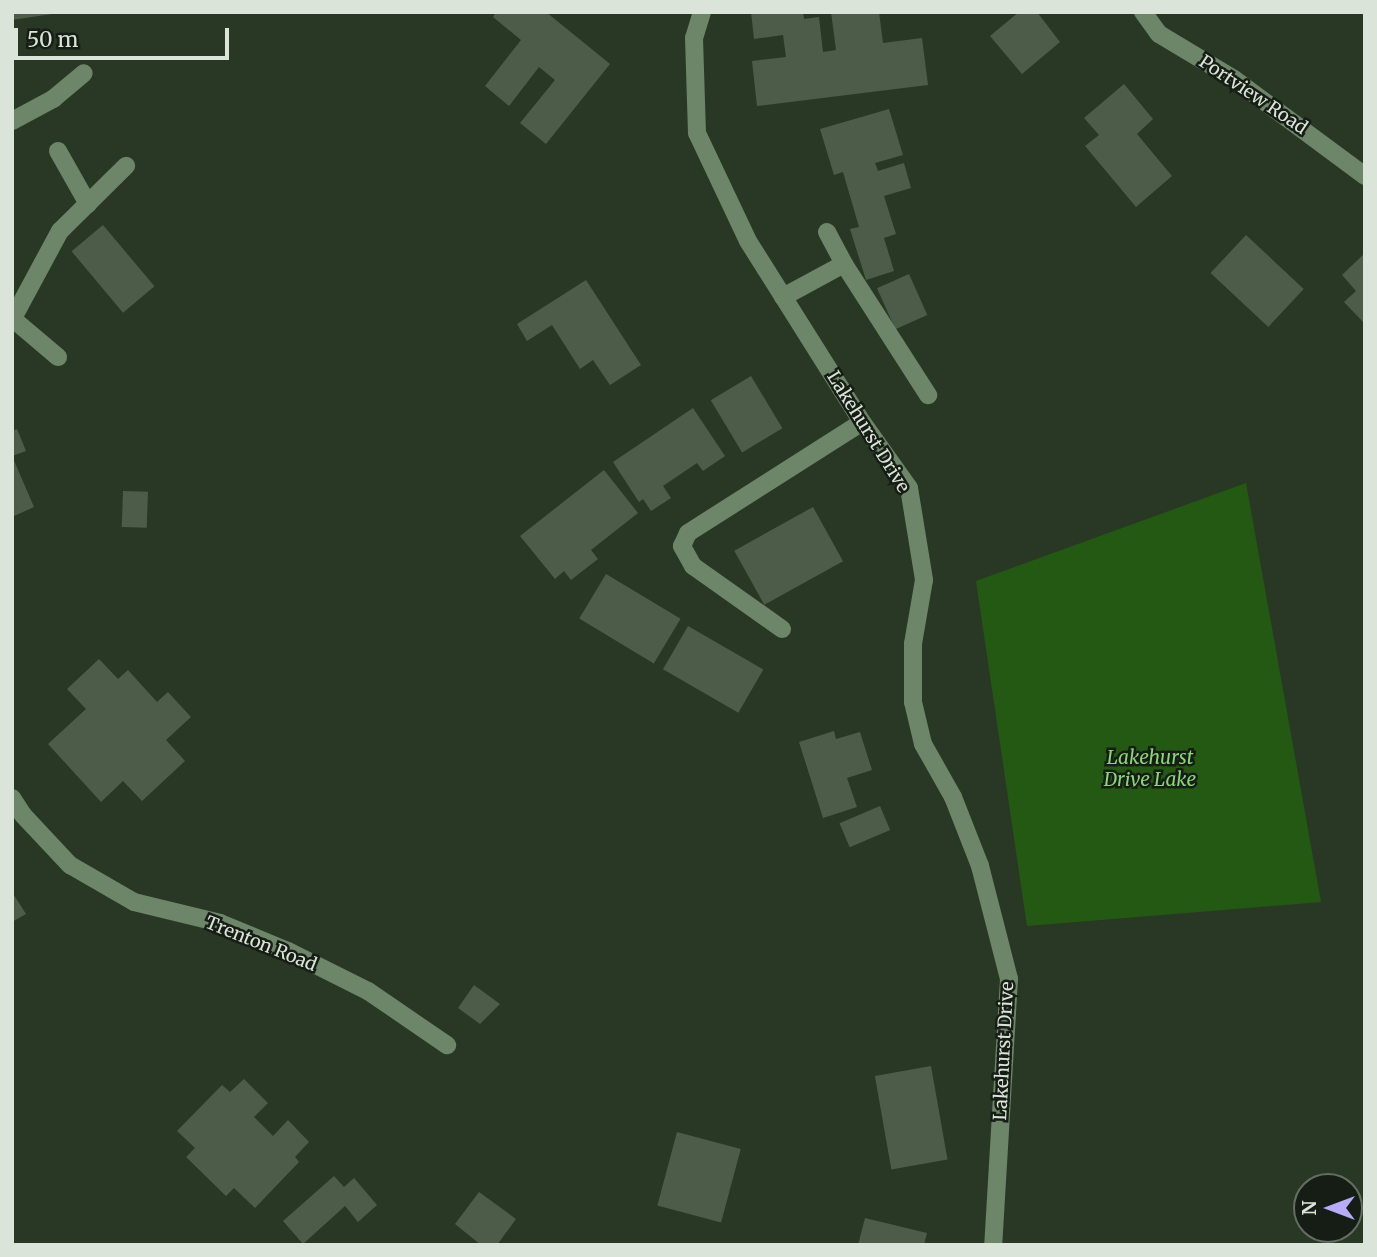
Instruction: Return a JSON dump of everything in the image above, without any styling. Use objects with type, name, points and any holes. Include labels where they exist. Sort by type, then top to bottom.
[{"type":"street","name":"Lakehurst Drive","points":[[702,12],[694,38],[697,132],[748,241],[862,422],[909,488],[924,580],[913,644],[913,702],[923,744],[953,797],[980,866],[1009,979],[993,1245]]},
{"type":"street","name":"Portview Road","points":[[1143,12],[1159,34],[1234,79],[1365,176]]},
{"type":"street","points":[[12,121],[52,99],[84,73]]},
{"type":"street","points":[[58,151],[88,204]]},
{"type":"street","points":[[58,357],[13,319],[60,231],[126,166]]},
{"type":"street","points":[[827,232],[844,264],[928,395]]},
{"type":"street","points":[[783,297],[844,264]]},
{"type":"street","points":[[782,629],[693,566],[682,546],[688,533],[862,422]]},
{"type":"street","name":"Trenton Road","points":[[12,798],[23,815],[70,864],[134,902],[220,923],[288,951],[368,992],[447,1045]]},
{"type":"water","name":"Lakehurst Drive Lake","points":[[1246,483],[1321,902],[1027,926],[976,581]]},
{"type":"building","points":[[12,12],[52,12],[52,14],[12,20]]},
{"type":"building","points":[[496,12],[546,12],[610,64],[546,144],[520,123],[555,80],[539,67],[509,106],[485,86],[521,40],[493,17]]},
{"type":"building","points":[[751,12],[803,12],[804,19],[819,17],[823,52],[836,50],[831,12],[879,12],[883,43],[922,38],[928,85],[757,106],[752,61],[786,57],[783,35],[754,39]]},
{"type":"building","points":[[1019,12],[1037,12],[1060,42],[1022,74],[990,36]]},
{"type":"building","points":[[1124,84],[1153,119],[1137,134],[1172,176],[1136,207],[1085,146],[1099,135],[1084,118]]},
{"type":"building","points":[[889,109],[903,155],[875,163],[878,171],[904,163],[911,188],[884,196],[896,234],[884,238],[894,271],[866,280],[850,229],[859,227],[843,172],[834,175],[820,129]]},
{"type":"building","points":[[103,225],[154,286],[123,313],[72,251]]},
{"type":"building","points":[[1246,235],[1304,289],[1268,327],[1211,273]]},
{"type":"building","points":[[1365,253],[1365,324],[1344,302],[1356,291],[1342,275]]},
{"type":"building","points":[[909,274],[927,315],[895,329],[877,288]]},
{"type":"building","points":[[586,280],[641,365],[610,385],[593,360],[580,369],[552,325],[527,341],[517,324]]},
{"type":"building","points":[[751,376],[782,428],[742,452],[711,400]]},
{"type":"building","points":[[693,408],[725,456],[703,471],[697,463],[663,486],[671,498],[651,511],[643,499],[639,502],[613,462]]},
{"type":"building","points":[[17,429],[26,451],[12,456],[12,431]]},
{"type":"building","points":[[12,456],[34,507],[12,517]]},
{"type":"building","points":[[604,470],[638,513],[591,550],[598,559],[571,580],[564,571],[555,579],[520,536]]},
{"type":"building","points":[[123,491],[148,492],[147,528],[122,527]]},
{"type":"building","points":[[813,507],[843,561],[764,605],[734,551]]},
{"type":"building","points":[[606,574],[681,619],[654,663],[579,619]]},
{"type":"building","points":[[688,626],[763,670],[738,713],[663,669]]},
{"type":"building","points":[[99,659],[118,679],[128,670],[157,702],[168,692],[191,717],[166,740],[185,761],[142,801],[123,781],[101,802],[48,744],[86,709],[67,689]]},
{"type":"building","points":[[834,731],[836,739],[860,732],[872,770],[847,778],[857,807],[823,818],[799,742]]},
{"type":"building","points":[[880,806],[890,830],[850,847],[839,823]]},
{"type":"building","points":[[12,892],[26,914],[12,922]]},
{"type":"building","points":[[474,985],[500,1004],[480,1024],[458,1008]]},
{"type":"building","points":[[931,1066],[947,1160],[891,1169],[875,1076]]},
{"type":"building","points":[[244,1079],[268,1103],[254,1117],[273,1136],[288,1120],[309,1142],[295,1157],[299,1162],[255,1208],[234,1188],[226,1196],[186,1157],[195,1148],[177,1131],[222,1085],[230,1092]]},
{"type":"building","points":[[677,1132],[741,1149],[721,1222],[657,1205]]},
{"type":"building","points":[[334,1176],[344,1187],[354,1178],[377,1205],[358,1222],[345,1206],[303,1244],[283,1221]]},
{"type":"building","points":[[479,1192],[516,1219],[497,1245],[481,1245],[455,1224]]},
{"type":"building","points":[[865,1218],[927,1233],[924,1245],[858,1245]]}]
